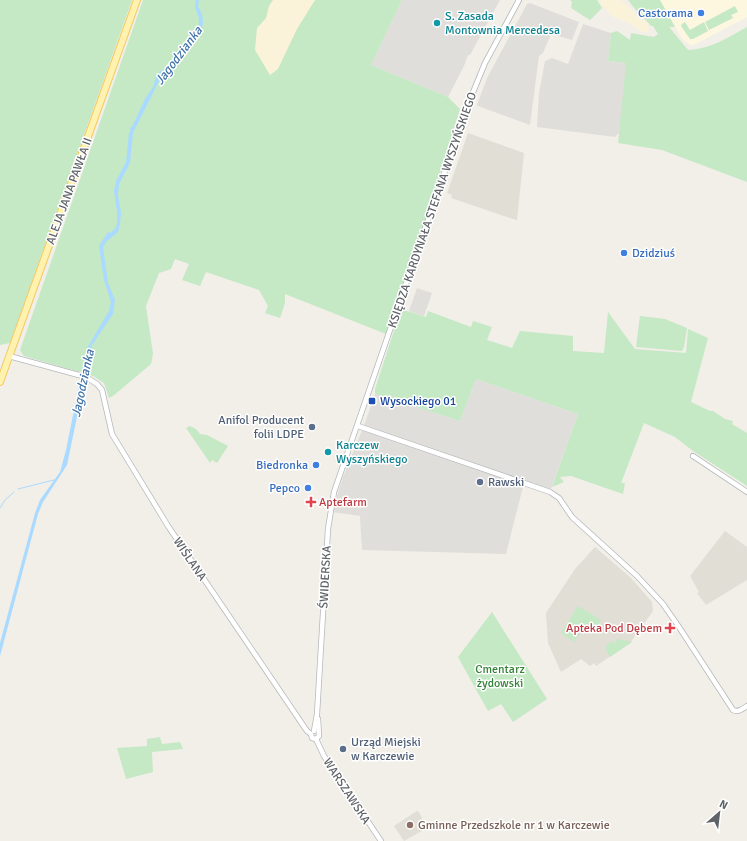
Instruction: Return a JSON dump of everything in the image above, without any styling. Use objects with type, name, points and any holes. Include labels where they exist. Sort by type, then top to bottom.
[{"type":"main road","name":"ALEJA JANA PAWŁA II","points":[[0,382],[137,0]]},
{"type":"street","name":"KSIĘDZA KARDYNAŁA STEFANA WYSZYŃSKIEGO","points":[[358,426],[472,92],[485,63],[519,0]]},
{"type":"street","name":"WIŚLANA","points":[[9,356],[86,377],[97,384],[102,390],[112,434],[168,526],[307,731],[314,733]]},
{"type":"street","points":[[358,426],[552,493],[559,498],[572,517],[637,576],[663,604],[733,710],[736,712],[747,706]]},
{"type":"street","name":"ŚWIDERSKA","points":[[314,733],[317,714],[328,521],[334,492],[358,426]]},
{"type":"street","points":[[693,456],[747,492]]},
{"type":"street","name":"WARSZAWSKA","points":[[314,733],[318,737],[316,739],[324,756],[381,841]]},
{"type":"shaded area","points":[[402,0],[500,0],[470,55],[468,55],[448,97],[371,65]]},
{"type":"shaded area","points":[[660,0],[747,0],[747,17],[692,46],[682,39]]},
{"type":"shaded area","points":[[530,3],[579,22],[572,40],[551,34],[543,53],[539,56],[530,125],[477,105],[487,78],[527,4]]},
{"type":"shaded area","points":[[583,24],[611,33],[608,61],[627,63],[619,133],[615,137],[537,127],[539,93],[545,61],[552,58],[568,64]]},
{"type":"shaded area","points":[[468,133],[524,153],[517,220],[451,198],[452,195],[447,193]]},
{"type":"shaded area","points":[[417,288],[432,293],[424,316],[409,311]]},
{"type":"shaded area","points":[[476,379],[578,414],[550,492],[524,483],[506,554],[362,550],[360,516],[332,512],[343,477],[375,394],[460,421]]},
{"type":"shaded area","points":[[725,531],[747,547],[747,580],[706,605],[697,593],[699,592],[690,576]]},
{"type":"shaded area","points":[[595,547],[631,578],[652,602],[653,611],[630,643],[596,666],[594,663],[590,666],[581,659],[561,672],[548,643],[546,613],[575,569]]},
{"type":"shaded area","name":"Gminne Przedszkole nr 1 w Karczewie","points":[[417,811],[419,812],[427,828],[404,841],[394,826]]},
{"type":"green space","points":[[0,0],[132,0],[10,343],[0,345]]},
{"type":"green space","points":[[143,0],[402,0],[371,65],[448,97],[460,109],[415,253],[386,334],[285,294],[285,303],[280,318],[265,313],[268,306],[259,290],[206,272],[200,286],[182,280],[189,264],[175,259],[171,269],[159,273],[146,306],[153,354],[151,364],[113,396],[109,398],[104,383],[93,376],[24,356],[20,350]]},
{"type":"green space","points":[[570,0],[597,0],[602,8],[590,20],[571,8],[572,2]]},
{"type":"green space","points":[[628,0],[660,0],[675,27],[669,27],[688,50],[704,48],[726,39],[747,27],[747,182],[662,150],[618,143],[626,63],[608,61],[611,33],[617,31],[630,40],[631,33],[654,37],[658,34],[653,26],[651,26],[639,14]]},
{"type":"green space","points":[[735,6],[738,12],[731,15],[733,18],[709,30],[705,22]]},
{"type":"green space","points":[[685,22],[690,30],[704,22],[708,31],[693,39],[690,39],[681,26]]},
{"type":"green space","points":[[401,309],[426,317],[428,311],[471,327],[473,321],[492,327],[487,340],[512,348],[520,331],[573,336],[573,351],[604,353],[608,312],[635,349],[686,353],[688,329],[708,338],[691,402],[713,411],[725,419],[733,421],[732,424],[747,433],[747,486],[693,451],[675,437],[644,423],[621,483],[625,483],[623,494],[571,476],[560,477],[564,482],[552,487],[578,414],[476,379],[460,421],[375,394],[375,389]]},
{"type":"green space","points":[[640,316],[665,319],[687,328],[682,351],[636,347]]},
{"type":"green space","points":[[190,426],[196,429],[200,434],[207,435],[228,446],[217,463],[212,460],[210,463],[186,428]]},
{"type":"green space","points":[[578,606],[601,620],[592,634],[583,629],[574,642],[561,633]]},
{"type":"green space","name":"Cmentarz żydowski","points":[[492,612],[547,699],[513,722],[501,704],[488,711],[458,657]]},
{"type":"green space","points":[[618,639],[632,642],[610,657],[605,648],[611,641],[615,643]]},
{"type":"green space","points":[[160,737],[162,744],[180,742],[183,749],[152,752],[153,772],[126,779],[117,748],[147,746],[147,739]]},
{"type":"sand","points":[[273,0],[315,0],[297,29],[278,69],[270,75],[255,50],[257,28],[266,18],[269,6]]},
{"type":"sand","points":[[601,0],[620,0],[640,19],[648,23],[649,29],[646,33],[636,29],[636,27],[625,21],[613,17],[600,3]]},
{"type":"water","name":"Jagodzianka","points":[[196,0],[199,0],[198,6],[202,14],[203,23],[201,32],[168,74],[160,79],[133,133],[130,163],[119,184],[118,195],[121,213],[118,232],[107,241],[103,247],[108,283],[115,300],[113,314],[92,345],[67,465],[43,502],[38,514],[0,656],[0,643],[35,513],[40,500],[60,472],[66,450],[86,350],[109,311],[111,302],[104,280],[99,246],[108,232],[110,233],[115,229],[117,224],[114,191],[116,181],[126,162],[129,133],[131,130],[129,128],[132,127],[160,71],[165,69],[182,51],[186,45],[185,44],[196,32],[199,19],[195,6]]},
{"type":"waterway","points":[[18,489],[54,480]]},
{"type":"waterway","points":[[0,508],[5,500],[14,492]]},
{"type":"place","name":"Castorama","points":[[701,13]]},
{"type":"place","name":"S. Zasada Montownia Mercedesa","points":[[437,23]]},
{"type":"place","name":"Dzidziuś","points":[[624,253]]},
{"type":"place","name":"Wysockiego 01","points":[[372,401]]},
{"type":"place","name":"Anifol Producent folii LDPE","points":[[312,427]]},
{"type":"place","name":"Karczew Wyszyńskiego","points":[[328,452]]},
{"type":"place","name":"Biedronka","points":[[316,465]]},
{"type":"place","name":"Rawski","points":[[480,482]]},
{"type":"place","name":"Pepco","points":[[308,488]]},
{"type":"place","name":"Aptefarm","points":[[311,502]]},
{"type":"place","name":"Apteka Pod Dębem","points":[[670,628]]},
{"type":"place","name":"Urząd Miejski w Karczewie","points":[[343,749]]},
{"type":"place","name":"Gminne Przedszkole nr 1 w Karczewie","points":[[410,825]]}]
